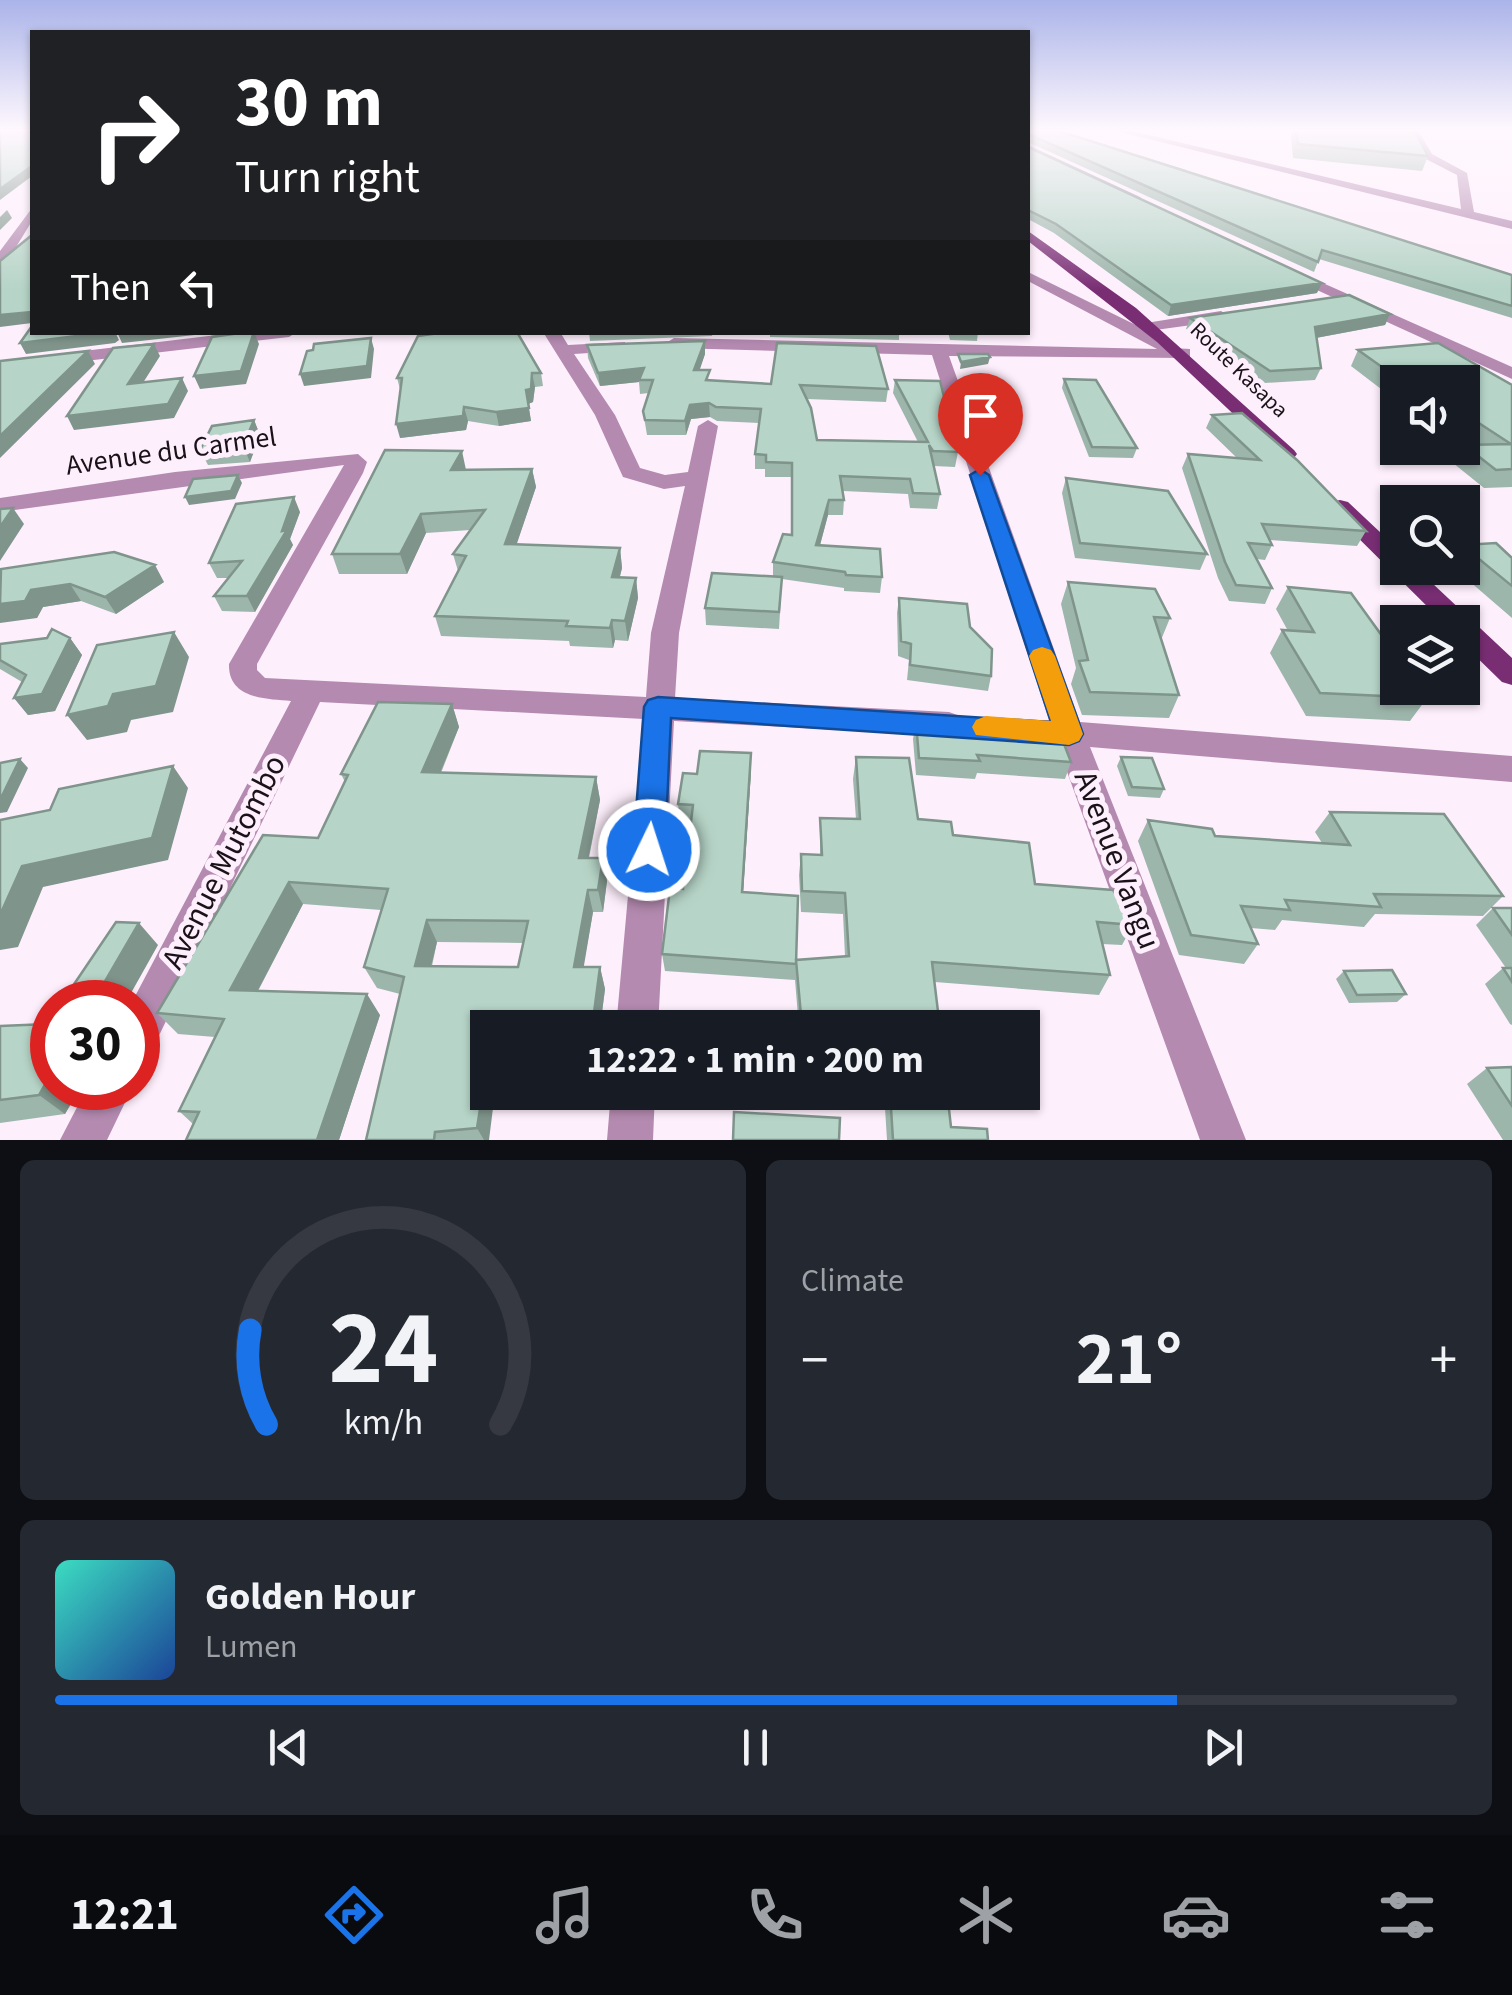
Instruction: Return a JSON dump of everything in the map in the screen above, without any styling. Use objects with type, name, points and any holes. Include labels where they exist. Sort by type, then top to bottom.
[{"type":"main road","name":"Route Kasapa","points":[[1030,236],[1184,353],[1298,465]]},
{"type":"main road","points":[[1326,493],[1380,546]]},
{"type":"main road","points":[[1420,585],[1440,605]]},
{"type":"main road","points":[[1480,644],[1512,675]]},
{"type":"street","points":[[1101,183],[1157,210]]},
{"type":"street","points":[[1339,183],[1512,225]]},
{"type":"street","points":[[1463,183],[1468,214]]},
{"type":"street","points":[[16,210],[30,210]]},
{"type":"street","points":[[0,262],[30,213]]},
{"type":"street","points":[[1270,263],[1512,374]]},
{"type":"street","points":[[1030,277],[1130,331],[1184,353]]},
{"type":"street","points":[[1309,302],[1345,296]]},
{"type":"street","points":[[1152,327],[1238,314]]},
{"type":"street","points":[[0,366],[245,335]]},
{"type":"street","points":[[557,341],[641,344]]},
{"type":"street","points":[[557,341],[605,415],[630,472],[664,482],[694,478]]},
{"type":"street","points":[[660,343],[1184,353]]},
{"type":"street","name":"Avenue Vangu","points":[[939,351],[1069,734],[1222,1140]]},
{"type":"street","points":[[638,1010],[666,633],[694,478],[708,426]]},
{"type":"street","name":"Avenue du Carmel","points":[[0,505],[351,458],[356,462],[349,480],[242,664],[243,674],[258,688],[312,691]]},
{"type":"street","points":[[312,691],[984,727],[1512,769]]},
{"type":"street","name":"Avenue Mutombo","points":[[160,990],[312,691]]},
{"type":"street","points":[[83,1140],[99,1110]]},
{"type":"street","points":[[630,1140],[632,1110]]},
{"type":"building","points":[[1030,183],[1106,183],[1322,283],[1171,305],[1056,224],[1030,211]]},
{"type":"building","points":[[1139,183],[1223,183],[1512,275],[1512,306],[1322,250],[1318,262]]},
{"type":"building","points":[[30,237],[30,312],[0,315],[0,261]]},
{"type":"building","points":[[1349,295],[1390,314],[1315,327],[1321,368],[1270,371],[1190,318]]},
{"type":"building","points":[[30,329],[30,335],[85,335],[20,343]]},
{"type":"building","points":[[253,335],[241,371],[194,376],[212,337]]},
{"type":"building","points":[[519,335],[541,373],[532,373],[531,389],[526,390],[529,408],[496,412],[464,407],[463,416],[396,424],[402,378],[397,378],[418,336]]},
{"type":"building","points":[[371,338],[367,366],[300,374],[307,351],[313,350],[314,344]]},
{"type":"building","points":[[705,341],[694,370],[710,370],[706,380],[771,384],[777,343],[876,346],[888,389],[800,385],[811,408],[817,440],[928,442],[895,380],[940,381],[958,452],[933,451],[929,445],[940,494],[913,493],[910,479],[840,476],[844,500],[829,500],[816,545],[880,549],[882,577],[773,562],[783,534],[792,535],[792,463],[766,462],[766,455],[755,454],[761,409],[716,407],[709,403],[690,405],[685,421],[645,420],[643,411],[653,380],[639,380],[644,368],[598,373],[587,345]]},
{"type":"building","points":[[1438,343],[1477,365],[1380,366],[1358,350]]},
{"type":"building","points":[[154,344],[128,384],[182,378],[168,404],[67,416],[113,348]]},
{"type":"building","points":[[88,351],[0,436],[0,361]]},
{"type":"building","points":[[958,354],[988,354],[990,357],[961,362]]},
{"type":"building","points":[[1480,367],[1512,385],[1512,469],[1496,470],[1480,458],[1480,445],[1511,444],[1480,424]]},
{"type":"building","points":[[1064,379],[1096,380],[1137,448],[1092,447]]},
{"type":"building","points":[[1242,413],[1297,460],[1366,531],[1262,524],[1272,545],[1248,543],[1272,588],[1236,585],[1188,454],[1260,460],[1212,415]]},
{"type":"building","points":[[254,420],[243,446],[200,450],[212,426]]},
{"type":"building","points":[[385,450],[462,451],[451,470],[532,469],[505,544],[620,548],[612,577],[636,578],[625,621],[612,620],[610,628],[566,626],[568,621],[435,616],[466,556],[453,554],[485,510],[421,514],[400,554],[332,554]]},
{"type":"building","points":[[238,475],[231,491],[185,497],[193,479]]},
{"type":"building","points":[[1066,478],[1168,491],[1207,554],[1080,543]]},
{"type":"building","points":[[294,497],[282,531],[287,530],[247,596],[214,596],[242,561],[209,563],[236,504]]},
{"type":"building","points":[[13,508],[0,527],[0,509]]},
{"type":"building","points":[[1496,543],[1512,558],[1512,586],[1480,560],[1480,544]]},
{"type":"building","points":[[114,552],[155,565],[105,597],[70,584],[31,590],[25,601],[0,604],[1,569]]},
{"type":"building","points":[[712,573],[782,577],[779,612],[705,608]]},
{"type":"building","points":[[1068,582],[1155,589],[1170,618],[1154,617],[1179,695],[1090,692],[1079,661],[1088,660]]},
{"type":"building","points":[[1288,587],[1351,593],[1380,633],[1380,696],[1320,693],[1282,630],[1314,632]]},
{"type":"building","points":[[899,598],[967,604],[970,627],[992,649],[991,676],[910,665],[911,644],[901,641]]},
{"type":"building","points":[[52,629],[70,638],[42,694],[14,698],[26,675],[0,660],[0,644],[47,638]]},
{"type":"building","points":[[174,632],[156,686],[113,694],[108,706],[67,715],[97,645]]},
{"type":"building","points":[[378,702],[452,704],[422,772],[596,777],[579,858],[603,858],[598,890],[588,890],[574,967],[600,967],[594,1010],[470,1010],[470,1110],[480,1110],[477,1128],[435,1132],[434,1140],[366,1140],[404,977],[364,967],[388,889],[289,882],[230,990],[367,994],[317,1140],[186,1140],[199,1112],[179,1111],[224,1019],[160,1013],[160,1008],[263,835],[318,838],[348,775],[341,774]],"holes":[[[427,920],[528,921],[518,967],[415,966]]]},
{"type":"building","points":[[916,722],[1059,731],[1071,762],[977,755],[980,761],[919,758]]},
{"type":"building","points":[[700,751],[751,753],[742,892],[798,896],[796,964],[662,954],[670,888],[683,889],[693,805],[678,804],[683,773],[697,774]]},
{"type":"building","points":[[856,757],[909,758],[918,819],[951,822],[953,835],[1029,843],[1035,884],[1113,890],[1133,925],[1097,922],[1110,975],[932,962],[938,1010],[801,1010],[796,960],[849,956],[845,893],[802,891],[801,854],[822,855],[820,818],[860,819]]},
{"type":"building","points":[[1121,757],[1152,758],[1164,789],[1132,787]]},
{"type":"building","points":[[20,759],[0,800],[0,763]]},
{"type":"building","points":[[173,766],[152,838],[22,866],[0,915],[0,820],[50,810],[59,789]]},
{"type":"building","points":[[1330,812],[1444,814],[1503,896],[1374,894],[1381,907],[1285,900],[1290,910],[1241,906],[1258,944],[1191,935],[1148,820],[1212,829],[1215,836],[1350,845]]},
{"type":"building","points":[[1493,908],[1512,908],[1512,935]]},
{"type":"building","points":[[116,922],[139,923],[106,980],[77,980]]},
{"type":"building","points":[[1503,968],[1512,968],[1512,982]]},
{"type":"building","points":[[1392,970],[1406,994],[1357,995],[1344,971]]},
{"type":"building","points":[[30,1025],[30,1096],[0,1100],[0,1026]]},
{"type":"building","points":[[1512,1067],[1512,1106],[1487,1068]]},
{"type":"building","points":[[891,1110],[949,1110],[951,1127],[987,1129],[988,1140],[893,1140]]},
{"type":"building","points":[[734,1112],[840,1118],[839,1140],[733,1140]]},
{"type":"slow traffic","points":[[986,727],[1069,734],[1042,656]]},
{"type":"route","points":[[649,850],[658,707],[1069,734],[980,475]]}]
